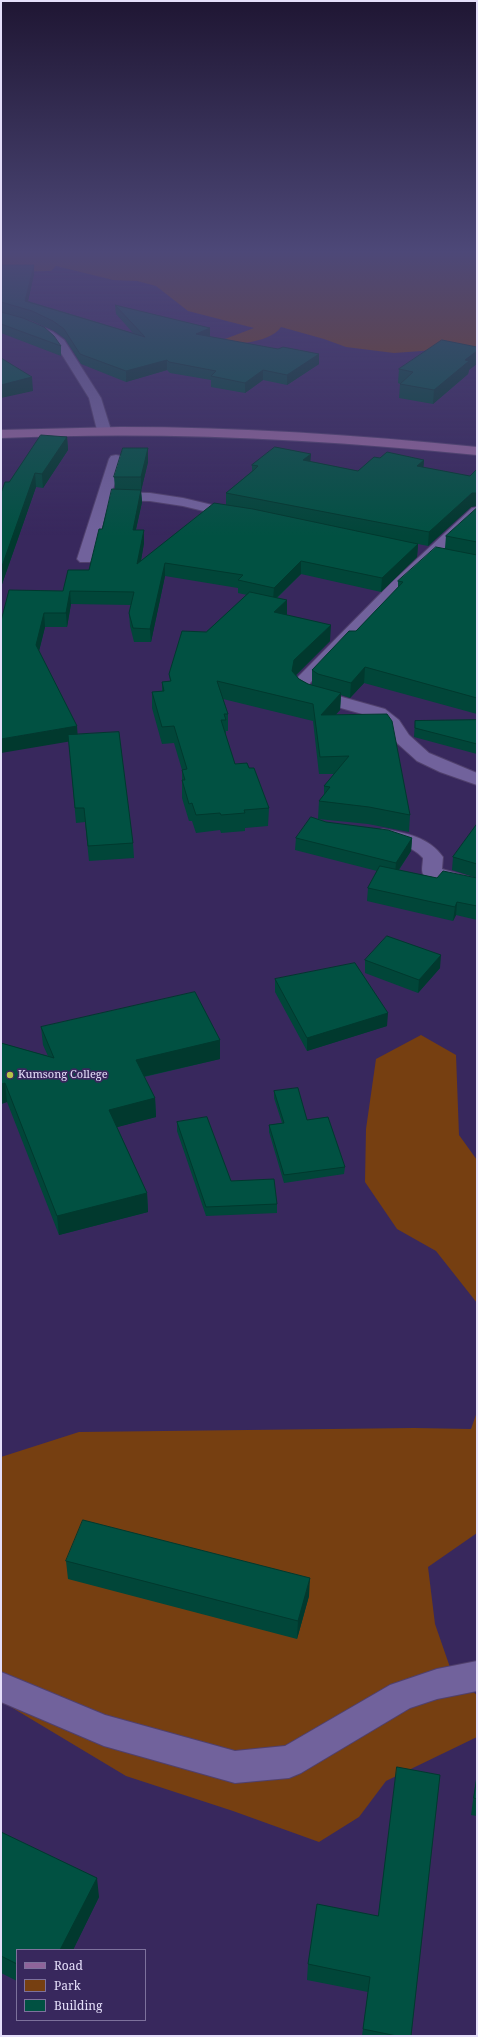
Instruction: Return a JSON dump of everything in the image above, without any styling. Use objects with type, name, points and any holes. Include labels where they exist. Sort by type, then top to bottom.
[{"type":"main road","points":[[1,434],[104,430],[208,431],[405,443],[477,450]]},
{"type":"street","points":[[62,346],[95,398],[104,430]]},
{"type":"street","points":[[86,559],[116,459]]},
{"type":"street","points":[[104,496],[150,497],[183,502],[237,515],[253,516]]},
{"type":"street","points":[[477,512],[433,554],[397,585],[301,682],[302,688],[311,694],[379,713],[393,724],[403,739],[423,757],[446,768],[477,779]]},
{"type":"street","points":[[367,832],[406,838],[424,847],[433,857],[432,872],[442,877],[477,886]]},
{"type":"street","points":[[1,1686],[104,1730],[235,1767],[289,1762],[401,1696],[438,1684],[477,1676]]},
{"type":"green space","points":[[343,346],[477,346],[477,353],[435,350],[394,353]]},
{"type":"green space","points":[[421,1035],[456,1055],[459,1135],[477,1160],[477,1303],[436,1251],[397,1229],[365,1182],[366,1129],[376,1059]]},
{"type":"green space","points":[[477,1412],[477,1533],[428,1567],[435,1624],[453,1676],[477,1695],[477,1737],[386,1781],[359,1817],[319,1842],[233,1811],[126,1776],[1,1701],[1,1457],[79,1432],[414,1428],[471,1429]]},
{"type":"building","points":[[75,346],[262,346],[278,349],[283,347],[319,354],[287,375],[263,370],[245,383],[211,376],[216,371],[169,362],[167,360],[126,371],[80,354]]},
{"type":"building","points":[[433,346],[477,347],[477,351],[465,360],[469,361],[434,390],[400,384],[413,372],[399,369]]},
{"type":"building","points":[[1,358],[32,377],[1,385]]},
{"type":"building","points":[[41,435],[67,437],[42,474],[35,473],[1,569],[1,493],[5,482],[9,482]]},
{"type":"building","points":[[275,447],[311,454],[303,460],[358,471],[374,457],[380,458],[387,452],[424,460],[417,466],[470,476],[477,469],[477,493],[472,493],[429,532],[226,493],[258,466],[252,465]]},
{"type":"building","points":[[123,448],[148,448],[141,477],[114,477]]},
{"type":"building","points":[[112,489],[141,490],[133,530],[144,530],[137,564],[214,503],[253,509],[418,544],[382,578],[301,561],[274,588],[238,580],[243,575],[165,563],[150,629],[133,628],[129,613],[134,592],[70,591],[66,613],[44,613],[36,645],[77,726],[1,739],[1,621],[9,590],[63,591],[68,570],[89,570],[99,529],[102,529]]},
{"type":"building","points":[[477,508],[477,542],[446,536]]},
{"type":"building","points":[[436,547],[477,555],[477,698],[365,667],[351,683],[318,674],[312,670],[349,631],[356,631],[403,582],[398,581]]},
{"type":"building","points":[[250,592],[287,600],[274,612],[331,625],[294,660],[292,671],[299,679],[308,684],[341,693],[321,715],[387,714],[392,721],[410,815],[369,807],[319,801],[330,787],[324,786],[349,756],[320,757],[313,704],[217,681],[228,714],[224,714],[226,720],[221,720],[235,764],[247,763],[249,768],[254,768],[269,808],[244,810],[245,813],[196,815],[192,803],[189,804],[182,780],[185,780],[182,770],[187,769],[174,726],[162,727],[152,692],[164,691],[162,682],[171,681],[169,674],[182,631],[206,632]]},
{"type":"building","points":[[477,720],[477,744],[415,728],[415,721]]},
{"type":"building","points":[[119,732],[133,843],[88,846],[84,808],[75,808],[68,735]]},
{"type":"building","points":[[311,817],[326,822],[388,830],[412,838],[396,863],[296,838]]},
{"type":"building","points":[[477,824],[477,864],[453,857]]},
{"type":"building","points":[[380,866],[437,878],[443,871],[477,878],[477,906],[457,902],[455,907],[368,888]]},
{"type":"building","points":[[387,936],[441,955],[419,980],[365,960]]},
{"type":"building","points":[[355,963],[388,1013],[307,1038],[275,979]]},
{"type":"building","points":[[195,992],[220,1040],[136,1060],[155,1098],[109,1110],[147,1193],[57,1216],[5,1083],[1,1084],[1,1043],[54,1058],[41,1027]]},
{"type":"building","points":[[298,1088],[307,1120],[328,1117],[345,1167],[284,1175],[269,1125],[284,1123],[274,1091]]},
{"type":"building","points":[[207,1117],[231,1181],[274,1179],[277,1204],[206,1207],[177,1122]]},
{"type":"building","points":[[83,1520],[310,1578],[298,1621],[66,1561]]},
{"type":"building","points":[[397,1767],[440,1775],[411,2036],[397,2036],[363,2029],[370,1977],[308,1964],[317,1904],[378,1916]]},
{"type":"building","points":[[477,1778],[477,1799],[474,1798]]},
{"type":"building","points":[[1,1832],[97,1878],[61,1949],[16,1949],[16,1964],[1,1956]]},
{"type":"place","name":"Kumsong College","points":[[10,1075]]}]
